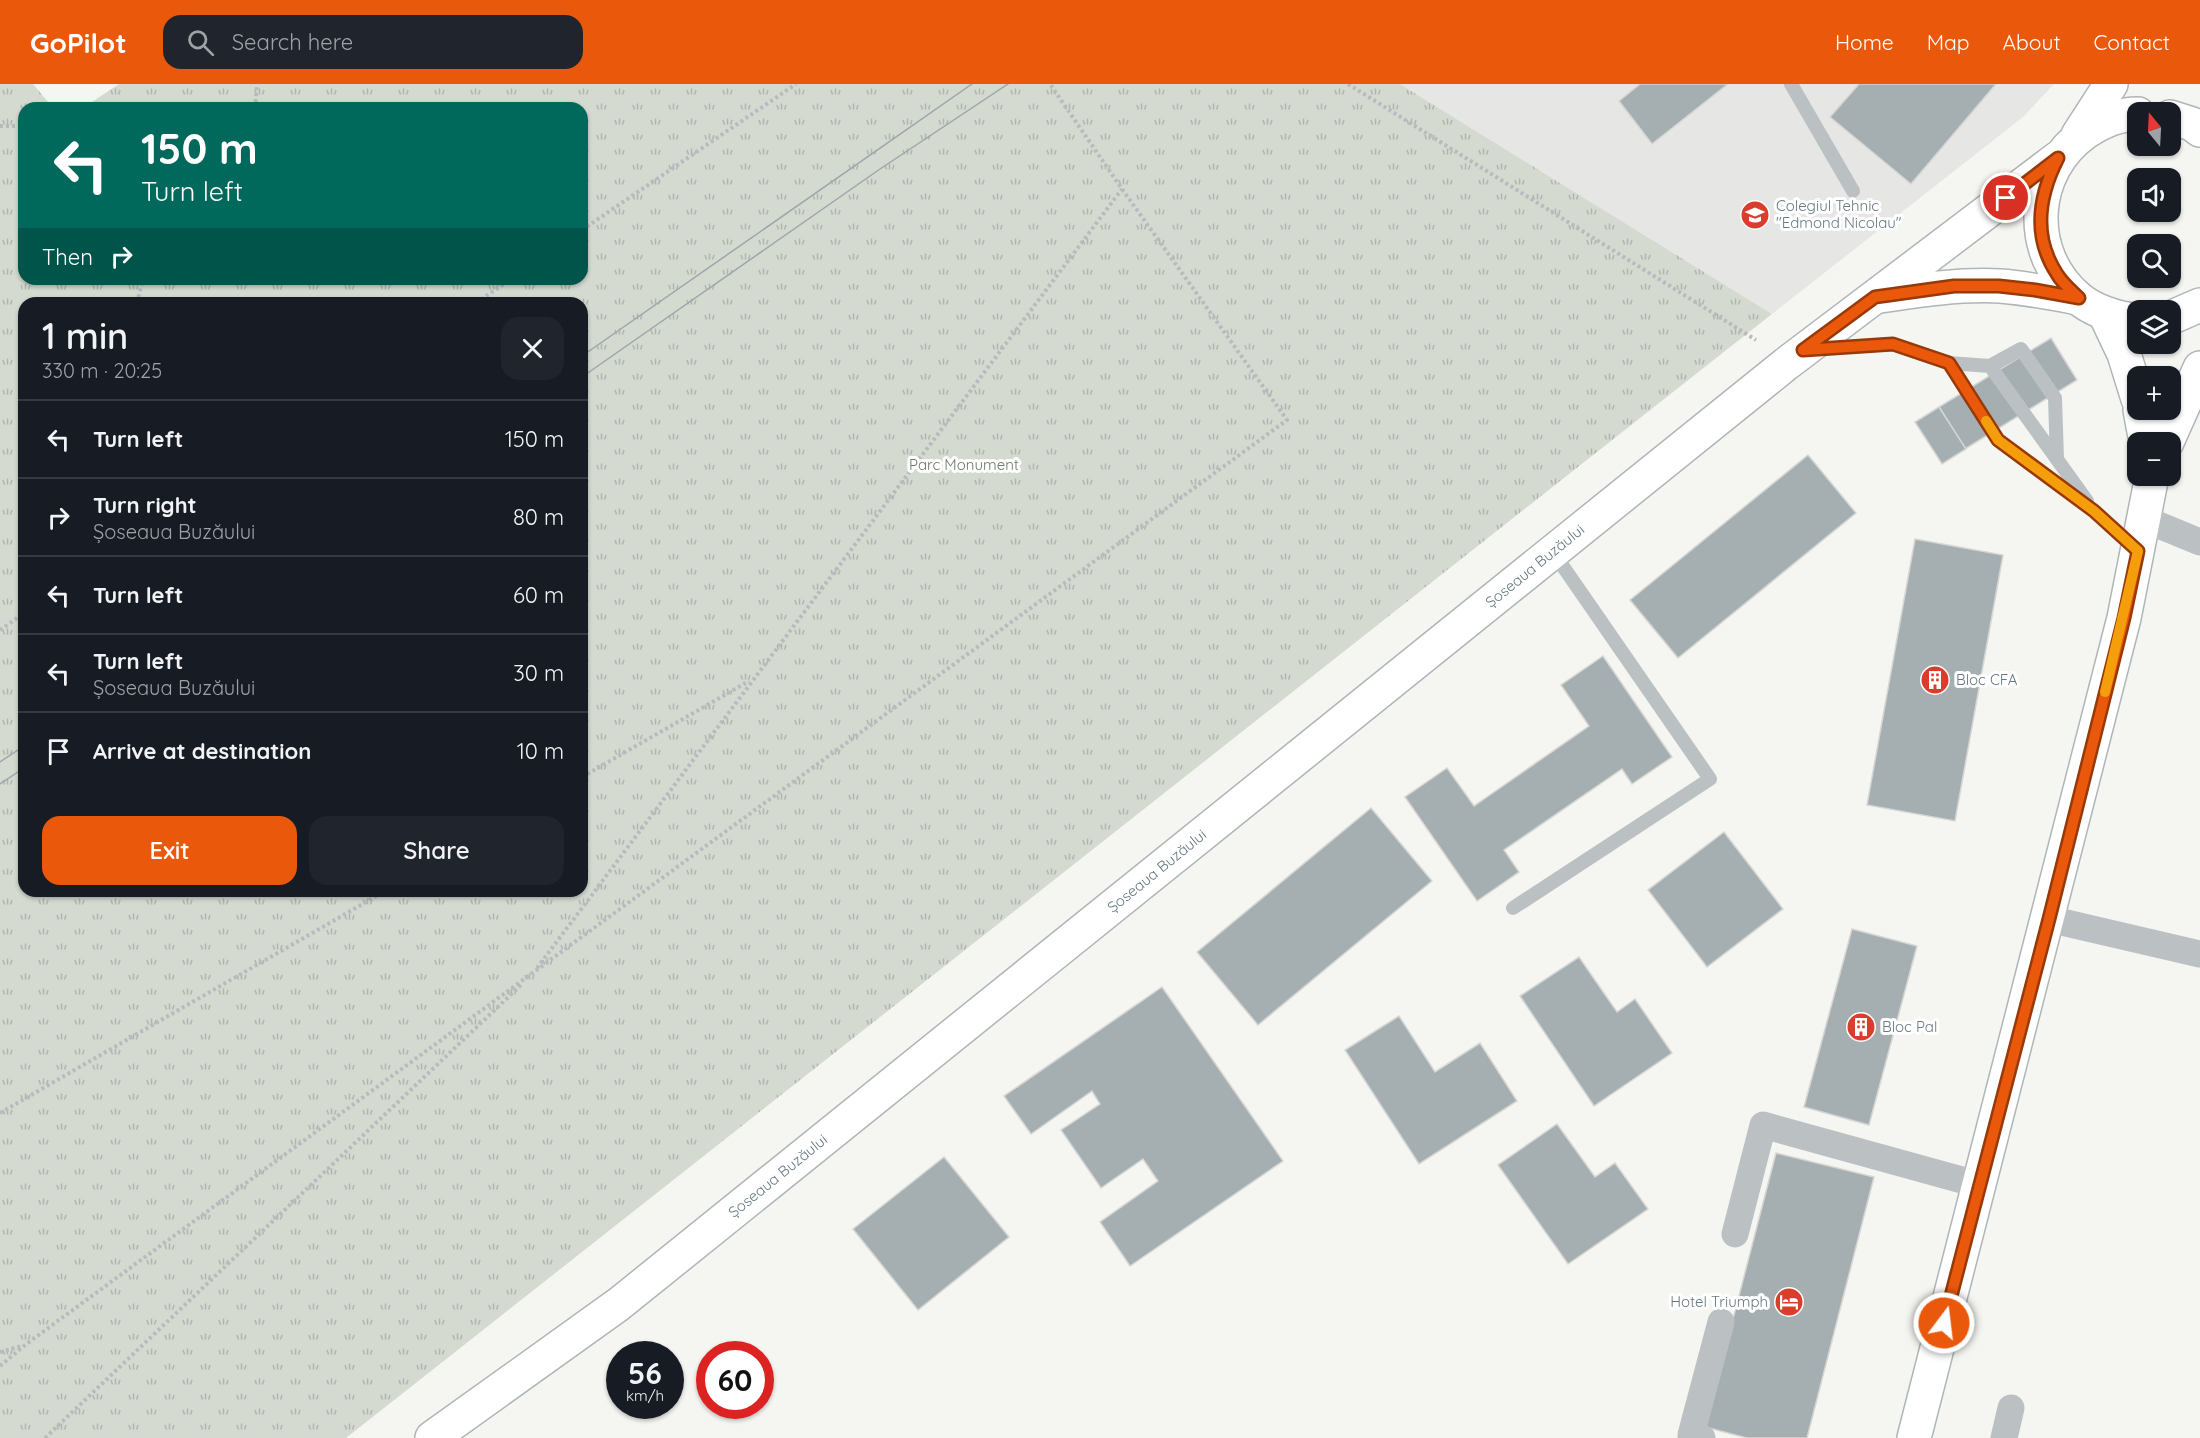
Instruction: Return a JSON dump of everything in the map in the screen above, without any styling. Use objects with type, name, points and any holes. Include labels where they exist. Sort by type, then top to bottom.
[{"type":"main road","points":[[2111,84],[2047,181],[2040,212],[2044,244],[2057,274],[2092,306],[2124,354],[2128,366]]},
{"type":"main road","name":"Șoseaua Buzăului","points":[[432,1438],[619,1304],[1803,350],[1875,297],[2097,124],[2127,114]]},
{"type":"main road","points":[[2181,120],[2200,130]]},
{"type":"main road","name":"Șoseaua Buzăului","points":[[1875,297],[1954,286],[1999,286],[2035,290],[2127,317]]},
{"type":"main road","points":[[2181,313],[2200,305]]},
{"type":"main road","points":[[2172,432],[2200,368]]},
{"type":"main road","points":[[1914,1438],[2049,919],[2124,618],[2150,486]]},
{"type":"street","points":[[2144,519],[2200,542]]},
{"type":"street","points":[[2049,919],[2200,954]]},
{"type":"street","points":[[1735,1234],[1763,1125],[1980,1185]]},
{"type":"street","points":[[1702,1438],[1691,1435],[1721,1322]]},
{"type":"street","points":[[2004,1438],[2011,1408]]},
{"type":"lane","points":[[1791,84],[1853,191]]},
{"type":"lane","points":[[1803,350],[1893,344],[1949,363],[1990,366],[2021,349],[2055,398],[2057,459]]},
{"type":"lane","points":[[1949,363],[1998,440],[2094,511],[2138,551]]},
{"type":"lane","points":[[1990,366],[2094,511]]},
{"type":"lane","points":[[1513,908],[1710,779],[1552,552]]},
{"type":"path","points":[[256,102],[257,84]]},
{"type":"path","points":[[588,226],[796,84]]},
{"type":"path","points":[[0,1366],[25,1345],[1287,420],[1050,84]]},
{"type":"path","points":[[1348,84],[1756,340]]},
{"type":"path","points":[[0,126],[18,126]]},
{"type":"path","points":[[45,1438],[534,972],[1122,189]]},
{"type":"path","points":[[485,297],[502,285]]},
{"type":"path","points":[[0,630],[18,618]]},
{"type":"path","points":[[588,774],[753,679]]},
{"type":"path","points":[[0,1113],[375,897]]},
{"type":"path","points":[[0,1352],[25,1345]]},
{"type":"shaded area","name":"Colegiul Tehnic \"Edmond Nicolau\"","points":[[1400,84],[2054,84],[2023,117],[1772,314]]},
{"type":"green space","name":"Parc Monument","points":[[0,84],[33,84],[48,102],[18,102],[18,285],[588,285],[588,102],[92,102],[119,84],[1400,84],[1772,314],[346,1438],[0,1438]]},
{"type":"building","points":[[1640,84],[1728,84],[1652,144],[1619,101]]},
{"type":"building","points":[[1859,84],[1996,84],[1911,184],[1830,117]]},
{"type":"building","points":[[2051,338],[2077,380],[1965,449],[1939,407]]},
{"type":"building","points":[[1939,407],[1966,449],[1942,464],[1915,422]]},
{"type":"building","points":[[1808,455],[1856,513],[1678,658],[1630,600]]},
{"type":"building","name":"Bloc CFA","points":[[1915,539],[2003,555],[1955,821],[1867,805]]},
{"type":"building","points":[[1603,656],[1672,757],[1632,784],[1622,769],[1504,850],[1519,872],[1477,901],[1405,797],[1447,768],[1474,806],[1589,726],[1561,685]]},
{"type":"building","points":[[1371,808],[1432,881],[1258,1025],[1197,952]]},
{"type":"building","points":[[1724,832],[1783,909],[1707,967],[1648,890]]},
{"type":"building","name":"Bloc Pal","points":[[1852,929],[1917,946],[1869,1125],[1804,1107]]},
{"type":"building","points":[[1579,957],[1617,1012],[1635,999],[1672,1053],[1594,1106],[1520,996]]},
{"type":"building","points":[[1162,987],[1283,1161],[1130,1266],[1100,1222],[1158,1181],[1143,1159],[1101,1188],[1061,1130],[1100,1104],[1092,1091],[1031,1134],[1004,1096]]},
{"type":"building","points":[[1399,1016],[1435,1072],[1480,1043],[1517,1101],[1419,1164],[1345,1050]]},
{"type":"building","points":[[1557,1124],[1595,1177],[1615,1163],[1648,1209],[1568,1264],[1498,1165]]},
{"type":"building","name":"Hotel Triumph","points":[[1776,1153],[1874,1177],[1807,1438],[1747,1438],[1705,1427]]},
{"type":"building","points":[[944,1157],[1009,1237],[918,1310],[853,1229]]},
{"type":"tram line","points":[[588,352],[972,84]]},
{"type":"tram line","points":[[588,373],[880,169],[1008,84]]},
{"type":"tram line","points":[[0,762],[18,750]]},
{"type":"tram line","points":[[0,784],[18,772]]},
{"type":"slow traffic","points":[[1986,421],[1998,440],[2094,511],[2138,551],[2105,692]]},
{"type":"place","name":"Colegiul Tehnic \"Edmond Nicolau\"","points":[[1755,215]]},
{"type":"place","name":"Bloc CFA","points":[[1935,680]]},
{"type":"place","name":"Bloc Pal","points":[[1861,1027]]},
{"type":"place","name":"Hotel Triumph","points":[[1789,1302]]},
{"type":"route","points":[[1944,1323],[2049,919],[2124,618],[2138,551],[2094,511],[1998,440],[1949,363],[1893,344],[1803,350],[1875,297],[1954,286],[1999,286],[2079,298],[2057,274],[2044,244],[2040,212],[2047,181],[2058,158],[2006,198]]}]
